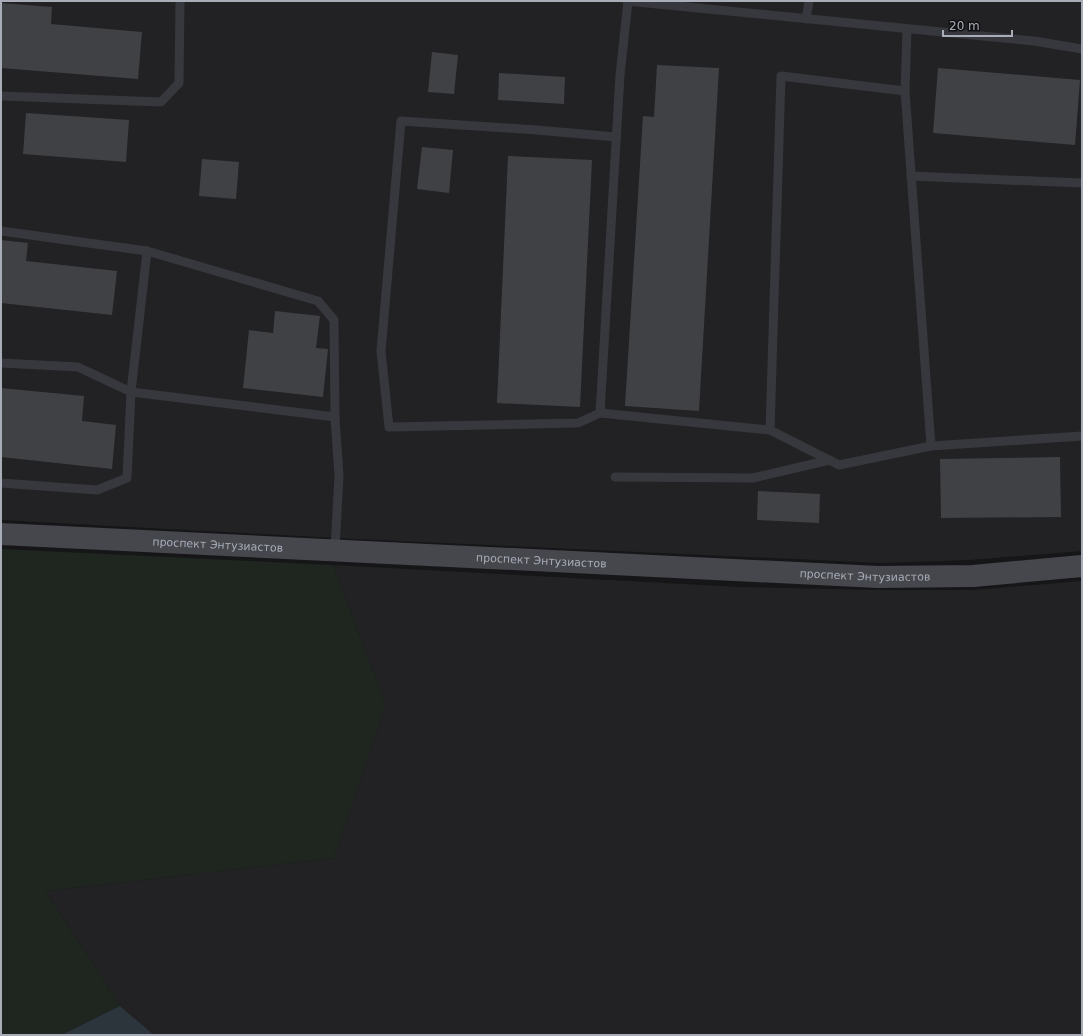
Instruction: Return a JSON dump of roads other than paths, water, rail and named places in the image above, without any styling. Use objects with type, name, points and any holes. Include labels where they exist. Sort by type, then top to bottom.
[{"type":"street","name":"проспект Энтузиастов","points":[[1,534],[334,549],[878,578],[972,576],[1082,566]]},
{"type":"lane","points":[[1,96],[160,102],[179,83],[180,1]]},
{"type":"lane","points":[[600,413],[620,75],[628,1],[695,4],[806,19],[1034,41],[1082,49]]},
{"type":"lane","points":[[806,19],[809,1]]},
{"type":"lane","points":[[907,29],[905,91],[931,446]]},
{"type":"lane","points":[[770,430],[781,76],[905,91]]},
{"type":"lane","points":[[616,137],[401,121],[381,351],[389,427],[578,423],[600,413],[770,430],[838,465],[931,446],[1082,436]]},
{"type":"lane","points":[[911,176],[1082,183]]},
{"type":"lane","points":[[1,231],[147,251],[318,301],[334,320],[335,417],[339,476],[334,549]]},
{"type":"lane","points":[[1,483],[98,490],[127,478],[131,392],[147,251]]},
{"type":"lane","points":[[1,363],[78,367],[131,392],[335,417]]},
{"type":"lane","points":[[615,477],[753,478],[830,460]]}]
